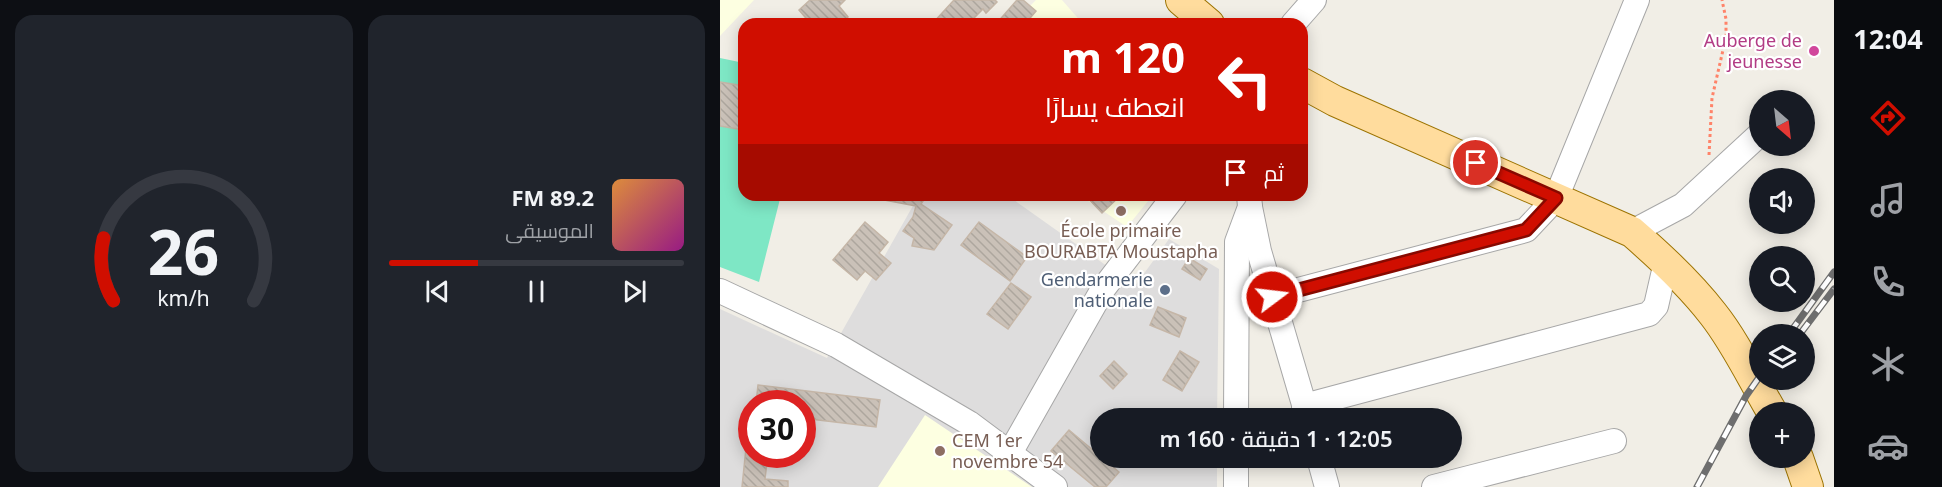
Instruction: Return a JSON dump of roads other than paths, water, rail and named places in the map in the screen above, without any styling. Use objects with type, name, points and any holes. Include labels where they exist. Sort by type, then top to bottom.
[{"type":"main road","points":[[1186,10],[1199,18]]},
{"type":"main road","points":[[1308,85],[1335,101],[1632,232],[1691,287],[1714,316],[1766,402]]},
{"type":"main road","points":[[1308,99],[1335,101]]},
{"type":"main road","points":[[1801,468],[1808,487]]},
{"type":"street","points":[[1294,14],[1314,0]]},
{"type":"street","points":[[1272,297],[1526,230],[1556,198],[1637,0]]},
{"type":"street","points":[[1632,232],[1683,205],[1749,144]]},
{"type":"street","points":[[1010,453],[1103,289],[1170,201]]},
{"type":"street","points":[[1250,201],[1259,251],[1305,408]]},
{"type":"street","points":[[1236,408],[1237,242],[1250,201]]},
{"type":"street","points":[[1320,408],[1649,314],[1656,306],[1666,262]]},
{"type":"street","points":[[720,291],[836,345],[969,423],[1055,487]]},
{"type":"street","points":[[1434,487],[1614,441]]},
{"type":"street","points":[[1236,468],[1236,487]]},
{"type":"street","points":[[1322,468],[1328,487]]},
{"type":"railway","points":[[1796,324],[1834,272]]},
{"type":"railway","points":[[1808,324],[1834,289]]},
{"type":"railway","points":[[1697,487],[1750,390]]},
{"type":"place","name":"Auberge de jeunesse","points":[[1814,51]]},
{"type":"place","name":"École primaire BOURABTA Moustapha","points":[[1121,211]]},
{"type":"place","name":"Gendarmerie nationale","points":[[1165,290]]},
{"type":"place","name":"CEM 1er novembre 54","points":[[940,451]]}]
